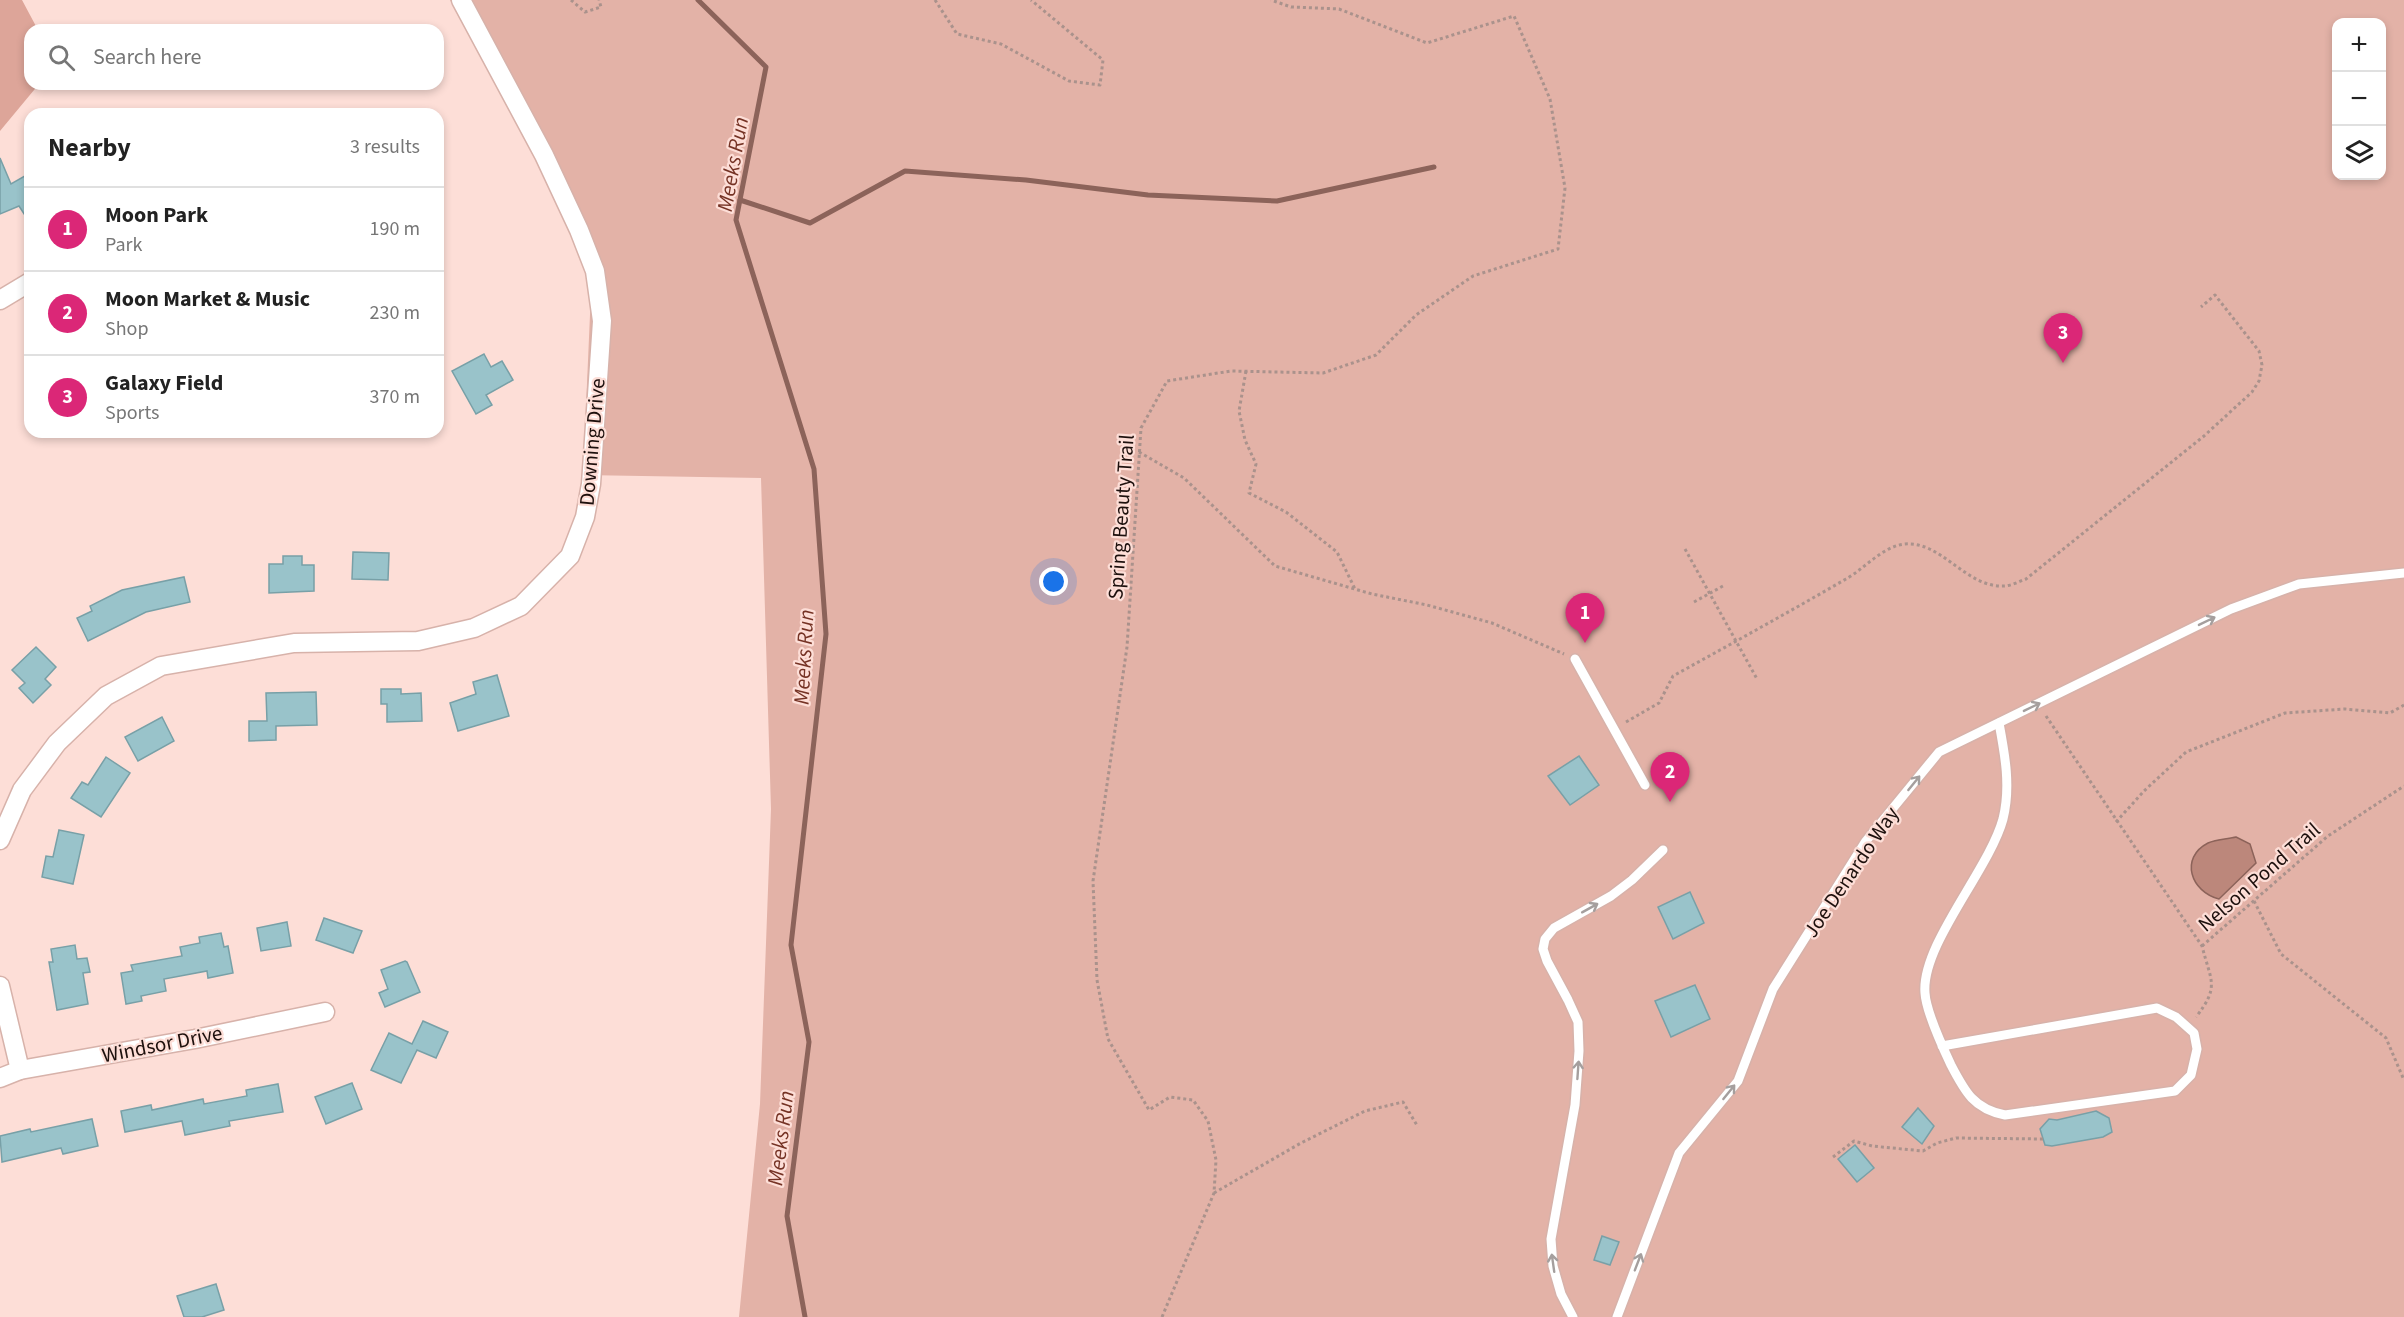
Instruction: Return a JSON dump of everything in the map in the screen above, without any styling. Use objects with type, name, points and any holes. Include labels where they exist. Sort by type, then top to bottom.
[{"type":"street","name":"Downing Drive","points":[[0,840],[22,790],[57,742],[106,696],[161,666],[294,643],[418,641],[474,628],[521,606],[570,556],[585,518],[591,484],[602,321],[595,271],[579,230],[543,154],[461,0]]},
{"type":"street","points":[[0,300],[24,286]]},
{"type":"street","points":[[0,986],[20,1070]]},
{"type":"street","name":"Windsor Drive","points":[[0,1078],[20,1070],[195,1039],[325,1012]]},
{"type":"lane","name":"Joe Denardo Way","points":[[1617,1317],[1679,1153],[1738,1081],[1773,989],[1866,841],[1939,752],[2230,609],[2300,584],[2404,573]]},
{"type":"lane","points":[[1575,659],[1645,785]]},
{"type":"lane","points":[[1941,1046],[2157,1008],[2176,1017],[2193,1033],[2197,1049],[2191,1075],[2175,1091],[2005,1115],[1989,1112],[1975,1103],[1961,1085],[1941,1046],[1924,994],[1926,973],[1938,944],[1990,851],[2003,818],[2007,786],[1999,723]]},
{"type":"lane","points":[[1573,1317],[1561,1294],[1552,1266],[1551,1239],[1575,1105],[1579,1050],[1578,1022],[1543,949],[1545,939],[1554,928],[1611,896],[1632,880],[1663,850]]},
{"type":"path","points":[[571,0],[585,12],[601,7],[599,0]]},
{"type":"path","points":[[935,0],[957,33],[1000,44],[1069,81],[1100,85],[1103,60],[1031,0]]},
{"type":"path","name":"Spring Beauty Trail","points":[[1162,1317],[1215,1193],[1216,1160],[1208,1121],[1193,1100],[1170,1097],[1149,1110],[1108,1039],[1097,980],[1092,880],[1127,647],[1141,428],[1167,381],[1231,371],[1323,373],[1376,355],[1416,315],[1473,276],[1558,249],[1565,188],[1550,99],[1514,16],[1427,43],[1339,9],[1291,7],[1271,0]]},
{"type":"path","points":[[1614,728],[1659,703],[1673,676],[1849,578],[1881,554],[1902,544],[1919,545],[1985,582],[2005,586],[2026,579],[2204,436],[2252,392],[2259,381],[2262,365],[2259,351],[2215,295],[2201,307]]},
{"type":"path","points":[[1246,371],[1239,411],[1245,440],[1256,464],[1249,493],[1286,512],[1337,552],[1355,589]]},
{"type":"path","points":[[1140,452],[1184,478],[1275,566],[1355,589],[1492,622],[1575,659]]},
{"type":"path","points":[[1685,549],[1757,678]]},
{"type":"path","points":[[1694,602],[1724,586]]},
{"type":"path","name":"Nelson Pond Trail","points":[[2038,704],[2202,946],[2328,836],[2404,786]]},
{"type":"path","points":[[2116,822],[2144,791],[2186,752],[2285,713],[2345,709],[2390,713],[2404,705]]},
{"type":"path","points":[[2254,901],[2281,954],[2386,1038],[2404,1080]]},
{"type":"path","points":[[2187,1028],[2207,1002],[2213,989],[2202,946]]},
{"type":"path","points":[[1215,1193],[1301,1143],[1365,1111],[1403,1102],[1418,1127]]},
{"type":"path","points":[[1833,1157],[1854,1141],[1872,1146],[1923,1151],[1937,1143],[1956,1138],[2043,1139]]},
{"type":"shaded area","points":[[0,0],[22,0],[35,24],[24,24],[24,90],[34,90],[0,131]]},
{"type":"shaded area","points":[[450,0],[2404,0],[2404,1317],[739,1317],[760,1104],[771,809],[761,478],[583,475],[593,246]]},
{"type":"shaded area","points":[[2236,837],[2250,844],[2256,863],[2219,899],[2201,889],[2192,874],[2191,865],[2199,849],[2208,843]]},
{"type":"building","points":[[0,158],[11,184],[24,176],[24,214],[19,206],[0,214]]},
{"type":"building","points":[[484,354],[491,367],[502,361],[513,380],[486,395],[492,405],[476,414],[452,371]]},
{"type":"building","points":[[353,552],[389,553],[388,580],[352,579]]},
{"type":"building","points":[[283,556],[302,556],[302,565],[314,565],[314,591],[269,593],[269,564],[283,564]]},
{"type":"building","points":[[184,577],[190,602],[146,612],[88,641],[77,618],[92,611],[90,606],[122,590]]},
{"type":"building","points":[[36,647],[56,667],[45,679],[51,685],[33,703],[19,688],[25,683],[12,670]]},
{"type":"building","points":[[497,675],[509,716],[458,731],[450,703],[476,694],[473,682]]},
{"type":"building","points":[[381,689],[401,689],[401,694],[421,693],[422,721],[387,722],[387,704],[381,704]]},
{"type":"building","points":[[316,692],[317,725],[276,726],[276,740],[249,741],[249,721],[267,721],[266,693]]},
{"type":"building","points":[[162,717],[174,741],[138,761],[125,737]]},
{"type":"building","points":[[1579,756],[1599,785],[1570,805],[1548,776]]},
{"type":"building","points":[[106,757],[130,773],[101,817],[71,798],[82,782],[88,785]]},
{"type":"building","points":[[59,830],[84,835],[73,884],[42,877],[46,856],[53,857]]},
{"type":"building","points":[[1690,892],[1704,923],[1673,939],[1658,907]]},
{"type":"building","points":[[324,918],[362,931],[353,953],[316,940]]},
{"type":"building","points":[[287,922],[291,946],[261,951],[257,928]]},
{"type":"building","points":[[221,933],[224,947],[228,946],[233,973],[208,978],[207,971],[164,979],[166,991],[141,996],[142,1001],[126,1004],[121,973],[133,971],[131,965],[182,956],[180,947],[200,943],[199,937]]},
{"type":"building","points":[[75,945],[77,959],[87,958],[90,972],[83,973],[88,1004],[57,1010],[49,962],[53,962],[51,949]]},
{"type":"building","points":[[405,961],[420,992],[385,1007],[379,993],[388,989],[381,970]]},
{"type":"building","points":[[1695,985],[1710,1019],[1671,1037],[1655,1001]]},
{"type":"building","points":[[423,1021],[448,1032],[436,1058],[417,1050],[401,1083],[371,1070],[389,1033],[412,1044]]},
{"type":"building","points":[[352,1083],[362,1109],[326,1124],[315,1097]]},
{"type":"building","points":[[278,1084],[283,1112],[229,1121],[230,1126],[185,1135],[182,1121],[125,1132],[121,1111],[151,1105],[152,1110],[203,1099],[204,1104],[247,1096],[246,1090]]},
{"type":"building","points":[[1918,1108],[1934,1126],[1922,1144],[1902,1127]]},
{"type":"building","points":[[2096,1111],[2109,1118],[2112,1132],[2103,1137],[2052,1146],[2045,1145],[2040,1129],[2049,1119],[2057,1120]]},
{"type":"building","points":[[92,1119],[98,1146],[63,1154],[61,1148],[2,1162],[0,1136]]},
{"type":"building","points":[[1855,1145],[1874,1168],[1857,1182],[1838,1159]]},
{"type":"building","points":[[1602,1236],[1619,1242],[1610,1265],[1594,1260]]},
{"type":"building","points":[[216,1284],[224,1310],[202,1317],[184,1317],[177,1296]]},
{"type":"waterway","name":"Meeks Run","points":[[698,0],[766,67],[736,220],[814,469],[826,634],[791,945],[809,1042],[787,1216],[805,1317]]},
{"type":"waterway","points":[[740,200],[810,223],[905,171],[1026,180],[1148,195],[1277,201],[1434,167]]},
{"type":"place","name":"Galaxy Field","points":[[2063,363]]},
{"type":"place","name":"Moon Park","points":[[1585,643]]},
{"type":"place","name":"Moon Market & Music","points":[[1670,802]]}]
